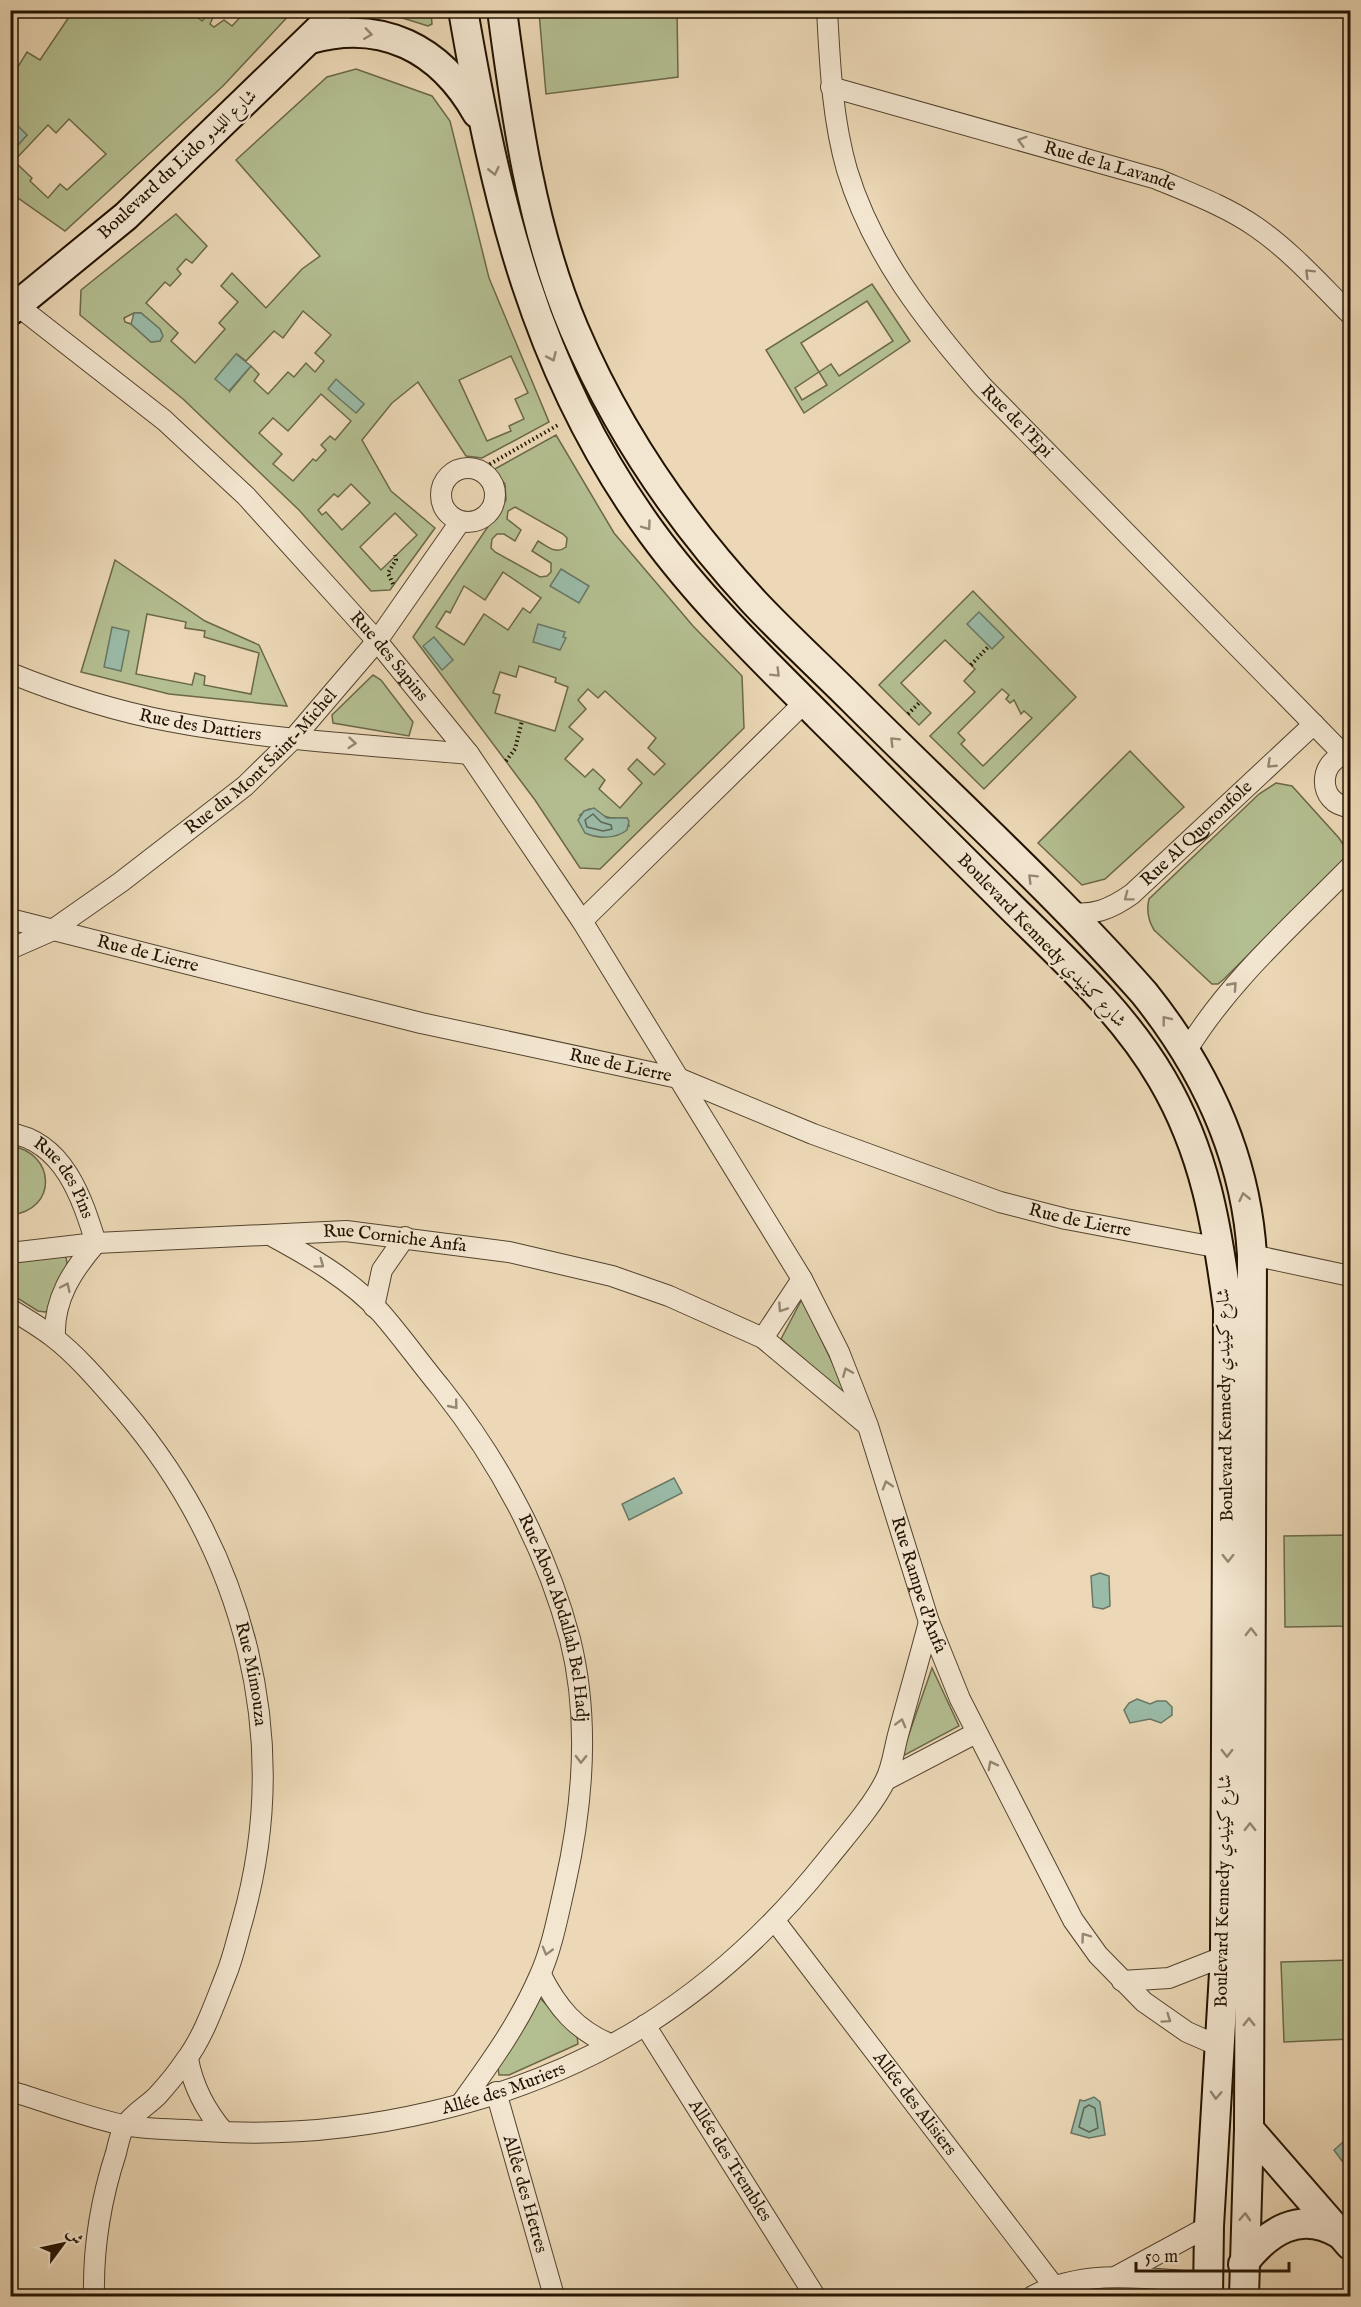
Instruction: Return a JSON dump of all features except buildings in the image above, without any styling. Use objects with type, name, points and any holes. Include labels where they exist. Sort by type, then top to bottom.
[{"type":"main road","name":"Boulevard du Lido شارع الليدو","points":[[14,309],[134,209],[339,10]]},
{"type":"main road","name":"Boulevard Kennedy شارع كينيدي","points":[[462,10],[482,123],[513,246],[543,336],[567,393],[637,512],[685,575],[729,625],[1081,977],[1133,1038],[1161,1076],[1193,1143],[1210,1195],[1228,1309],[1237,1959],[1249,2129],[1243,2264],[1244,2296]]},
{"type":"main road","name":"Boulevard Kennedy شارع كينيدي","points":[[502,10],[524,153],[552,265],[574,329],[615,411],[642,458],[691,528],[756,604],[1066,912],[1144,993],[1187,1050],[1232,1148],[1248,1213],[1252,1255],[1237,1959],[1219,2046],[1209,2226],[1208,2290]]},
{"type":"main road","points":[[310,39],[354,32],[387,37],[406,44],[442,66],[464,93],[482,123]]},
{"type":"main road","points":[[1249,2129],[1346,2240]]},
{"type":"main road","points":[[1243,2264],[1262,2241],[1291,2226],[1312,2223],[1322,2225],[1346,2240]]},
{"type":"street","name":"Rue de l'Epi","points":[[827,10],[831,87],[847,167],[867,222],[910,295],[942,340],[982,386],[1314,724],[1347,754]]},
{"type":"street","name":"Rue de la Lavande","points":[[831,87],[1157,179],[1207,200],[1255,226],[1287,251],[1350,314]]},
{"type":"street","name":"Rue des Sapins","points":[[14,309],[164,420],[209,460],[283,535],[377,641],[469,754],[582,921],[678,1078]]},
{"type":"street","points":[[465,468],[478,471],[489,478],[494,486],[494,503],[485,517],[469,523],[460,522],[445,511],[441,502],[443,484],[456,471],[465,468]]},
{"type":"street","name":"Rue du Mont Saint-Michel","points":[[10,949],[51,931],[196,825],[245,786],[294,738],[377,641],[460,522]]},
{"type":"street","name":"Rue des Dattiers","points":[[10,673],[64,695],[168,721],[294,738],[469,754]]},
{"type":"street","points":[[582,921],[805,702]]},
{"type":"street","name":"Rue Al Quoronfole","points":[[1066,912],[1079,914],[1099,912],[1115,906],[1132,894],[1314,724]]},
{"type":"street","points":[[1347,754],[1331,762],[1326,770],[1325,788],[1336,803],[1350,807]]},
{"type":"street","points":[[1187,1050],[1231,987],[1350,867]]},
{"type":"street","name":"Rue de Lierre","points":[[10,919],[421,1023],[678,1078],[813,1134],[1000,1202],[1066,1219],[1220,1248]]},
{"type":"street","name":"Rue Rampe d'Anfa","points":[[678,1078],[802,1279],[839,1352],[868,1426],[929,1622],[976,1733],[1073,1920],[1098,1955],[1122,1981],[1169,2021],[1219,2046]]},
{"type":"street","name":"Rue des Pins","points":[[10,1133],[36,1142],[59,1162],[78,1192],[96,1243]]},
{"type":"street","name":"Rue Corniche Anfa","points":[[10,1253],[96,1243],[346,1231],[509,1252],[612,1276],[669,1296],[763,1338],[868,1426]]},
{"type":"street","name":"Rue Abou Abdallah Bel Hadj","points":[[270,1235],[310,1257],[374,1307],[461,1414],[496,1465],[523,1518],[570,1640],[580,1710],[580,1792],[575,1840],[541,1975],[518,2020],[462,2102]]},
{"type":"street","points":[[374,1307],[382,1270],[405,1237]]},
{"type":"street","points":[[55,1338],[54,1318],[59,1302],[76,1267],[96,1243]]},
{"type":"street","points":[[1252,1255],[1350,1275]]},
{"type":"street","points":[[763,1338],[802,1279]]},
{"type":"street","name":"Rue Mimouza","points":[[10,1309],[55,1338],[100,1384],[141,1430],[188,1498],[230,1586],[255,1685],[262,1756],[262,1799],[253,1878],[228,1972],[188,2059],[157,2096],[125,2125],[110,2170],[100,2215],[95,2255],[94,2296]]},
{"type":"street","name":"Allée des Muriers","points":[[10,2091],[125,2125],[224,2132],[295,2133],[393,2119],[462,2102],[496,2092],[579,2060],[645,2025],[699,1987],[775,1921],[841,1842],[886,1780],[929,1622]]},
{"type":"street","name":"Allée des Muriers","points":[[886,1780],[976,1733]]},
{"type":"street","name":"Allée des Alisiers","points":[[775,1921],[1053,2285]]},
{"type":"street","points":[[1122,1981],[1169,1978],[1237,1959]]},
{"type":"street","points":[[541,1975],[555,2002],[572,2021],[589,2036],[610,2044]]},
{"type":"street","name":"Allée des Trembles","points":[[645,2025],[815,2296]]},
{"type":"street","points":[[188,2059],[191,2075],[209,2115],[224,2132]]},
{"type":"street","name":"Allêe des Hetres","points":[[496,2092],[554,2296]]},
{"type":"street","points":[[1117,2276],[1209,2226]]},
{"type":"street","points":[[1033,2296],[1053,2285],[1117,2276],[1208,2290]]},
{"type":"path","points":[[478,471],[558,425]]},
{"type":"path","points":[[394,585],[388,573],[396,560],[395,555]]},
{"type":"path","points":[[971,665],[989,646]]},
{"type":"path","points":[[908,714],[920,702]]},
{"type":"path","points":[[506,761],[515,749],[522,721]]},
{"type":"shaded area","points":[[390,10],[431,11],[432,24],[428,26],[393,15]]},
{"type":"shaded area","points":[[73,11],[190,11],[202,21],[210,12],[214,15],[210,24],[214,27],[224,20],[232,26],[246,11],[293,11],[223,86],[65,231],[11,193],[11,152],[27,135],[12,122],[11,124],[11,78],[27,52],[40,60]],"holes":[[[69,119],[106,154],[67,190],[60,184],[48,198],[14,161],[48,125],[56,133]]]},
{"type":"shaded area","points":[[677,11],[678,77],[546,94],[539,12]]},
{"type":"shaded area","points":[[356,69],[432,96],[450,121],[489,278],[549,422],[482,458],[466,456],[418,382],[392,403],[362,440],[391,491],[435,528],[390,590],[371,591],[299,510],[183,399],[80,315],[81,290],[176,214],[207,246],[192,263],[186,259],[177,269],[181,274],[170,286],[165,282],[146,303],[178,333],[171,341],[195,363],[225,329],[219,323],[238,302],[221,286],[232,273],[266,308],[302,269],[320,256],[236,160],[327,77]],"holes":[[[303,311],[331,335],[315,353],[324,361],[315,372],[306,363],[294,377],[288,372],[268,394],[254,381],[259,374],[251,366],[230,391],[237,354],[246,361],[274,331],[283,338]],[[134,313],[141,313],[161,331],[160,341],[151,342],[131,324],[125,322],[124,318]],[[511,356],[528,393],[515,399],[524,419],[509,426],[511,431],[487,441],[459,380]],[[336,380],[364,404],[357,412],[329,389]],[[321,394],[351,421],[335,440],[330,436],[321,445],[326,450],[316,461],[313,459],[293,481],[273,464],[282,454],[259,433],[273,418],[288,431]],[[351,484],[370,503],[342,530],[326,512],[322,515],[318,510],[334,494],[338,497]],[[395,513],[417,535],[381,570],[360,547]]]},
{"type":"shaded area","points":[[872,284],[910,341],[804,413],[766,350]],"holes":[[[867,301],[893,341],[839,376],[831,364],[819,372],[801,343]],[[819,372],[827,385],[802,400],[795,388]]]},
{"type":"shaded area","points":[[556,435],[614,533],[693,626],[742,676],[744,728],[600,869],[580,868],[535,800],[413,637],[506,500],[505,484],[493,470]],"holes":[[[515,507],[567,538],[566,547],[562,549],[552,549],[538,541],[532,551],[551,563],[551,572],[547,576],[540,577],[491,548],[492,539],[497,534],[504,534],[515,541],[521,530],[507,519],[508,511]],[[503,572],[541,598],[530,613],[523,608],[508,630],[484,614],[464,645],[436,627],[446,611],[450,613],[464,586],[485,600]],[[519,666],[556,678],[555,682],[568,687],[555,731],[495,713],[500,695],[493,693],[500,672],[516,677]],[[588,689],[598,698],[605,691],[656,738],[648,748],[665,764],[654,775],[637,759],[628,769],[642,783],[620,808],[599,789],[605,780],[593,769],[585,777],[565,759],[583,739],[569,727],[586,709],[578,700]],[[589,809],[609,818],[627,818],[629,826],[580,815]]]},
{"type":"shaded area","points":[[115,560],[205,621],[259,645],[287,706],[169,694],[81,672]],"holes":[[[147,614],[186,622],[185,628],[205,631],[204,637],[259,653],[251,694],[204,685],[205,676],[195,673],[192,685],[136,674]]]},
{"type":"shaded area","points":[[973,591],[1076,697],[984,789],[930,736],[975,692],[964,681],[975,669],[945,640],[901,683],[931,713],[919,725],[879,685]],"holes":[[[1002,689],[1009,695],[1006,699],[1010,703],[1014,700],[1021,714],[1024,711],[1032,718],[983,766],[961,744],[965,740],[958,733]]]},
{"type":"shaded area","points":[[373,675],[381,680],[413,722],[409,736],[333,723],[332,715]]},
{"type":"shaded area","points":[[1130,751],[1184,807],[1105,879],[1082,885],[1038,843]]},
{"type":"shaded area","points":[[1276,783],[1292,786],[1339,838],[1348,852],[1346,858],[1224,979],[1218,984],[1212,984],[1154,930],[1148,915],[1149,899],[1259,794]]},
{"type":"shaded area","points":[[11,1146],[26,1151],[37,1159],[46,1181],[44,1193],[37,1203],[26,1211],[11,1215]]},
{"type":"shaded area","points":[[66,1257],[67,1264],[49,1310],[38,1311],[11,1294],[11,1263]]},
{"type":"shaded area","points":[[802,1299],[850,1400],[781,1339]]},
{"type":"shaded area","points":[[1350,1535],[1350,1626],[1285,1627],[1284,1536]]},
{"type":"shaded area","points":[[932,1668],[959,1726],[901,1757]]},
{"type":"shaded area","points":[[1350,1960],[1350,2039],[1284,2042],[1281,1962]]},
{"type":"shaded area","points":[[539,1997],[577,2036],[578,2044],[509,2075],[499,2075],[498,2068]]},
{"type":"water","points":[[13,121],[27,135],[11,153],[11,124]]},
{"type":"water","points":[[134,313],[141,313],[160,329],[163,336],[160,341],[151,342],[131,324]]},
{"type":"water","points":[[236,354],[251,366],[229,391],[215,379]]},
{"type":"water","points":[[336,379],[364,404],[356,413],[328,389]]},
{"type":"water","points":[[561,569],[589,586],[579,603],[550,586]]},
{"type":"water","points":[[979,612],[1004,637],[992,649],[967,624]]},
{"type":"water","points":[[538,624],[565,632],[563,637],[566,638],[560,650],[533,642]]},
{"type":"water","points":[[112,627],[129,631],[121,671],[104,667]]},
{"type":"water","points":[[434,637],[453,660],[442,670],[423,646]]},
{"type":"water","points":[[594,808],[607,818],[627,818],[629,821],[627,830],[607,837],[585,833],[578,820],[584,811]]},
{"type":"water","points":[[674,1478],[682,1493],[629,1520],[622,1504]]},
{"type":"water","points":[[1100,1573],[1109,1576],[1110,1606],[1103,1609],[1093,1607],[1091,1576]]},
{"type":"water","points":[[1137,1699],[1150,1704],[1166,1701],[1172,1707],[1172,1715],[1161,1723],[1150,1719],[1130,1723],[1124,1710],[1129,1703]]},
{"type":"water","points":[[1094,2097],[1100,2102],[1105,2135],[1089,2138],[1071,2133],[1080,2100],[1084,2101]]},
{"type":"water","points":[[1350,2136],[1350,2160],[1342,2161],[1334,2150]]}]
